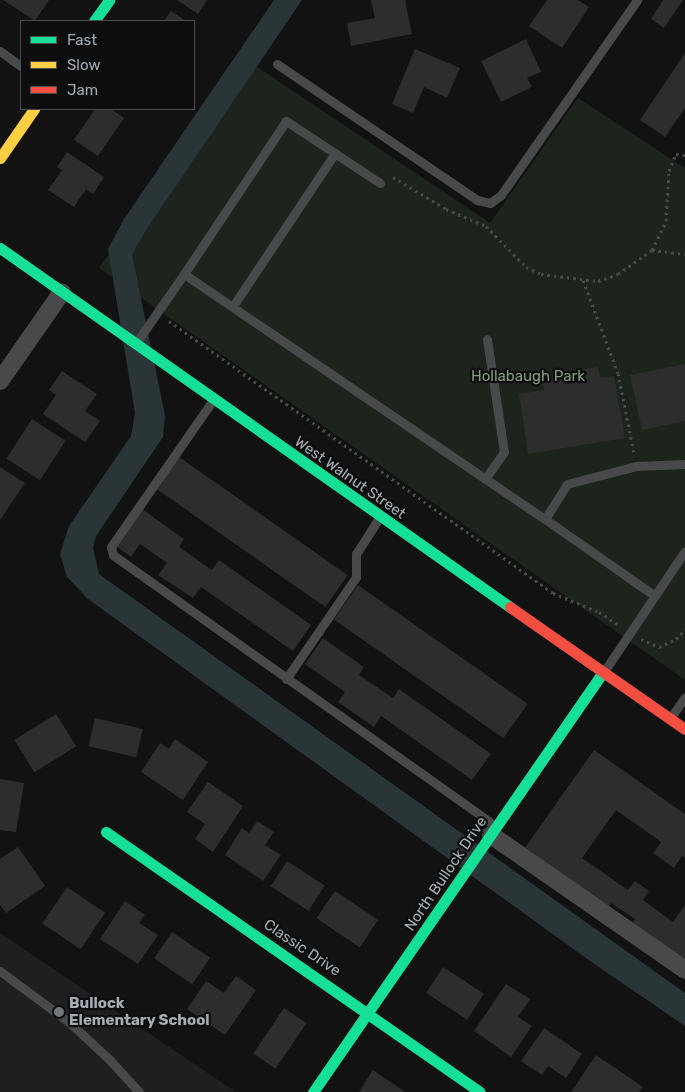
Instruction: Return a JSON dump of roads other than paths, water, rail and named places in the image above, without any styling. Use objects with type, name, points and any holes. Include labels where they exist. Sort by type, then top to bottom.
[{"type":"street","points":[[95,20],[109,0]]},
{"type":"street","points":[[0,158],[33,110]]},
{"type":"street","name":"West Walnut Street","points":[[0,248],[379,517],[685,729]]},
{"type":"street","points":[[0,381],[62,292]]},
{"type":"street","name":"North Bullock Drive","points":[[313,1092],[603,672]]},
{"type":"street","name":"Classic Drive","points":[[106,832],[369,1013],[480,1092]]},
{"type":"street","points":[[492,834],[685,970]]},
{"type":"lane","points":[[277,64],[477,200],[490,203],[501,194],[636,0]]},
{"type":"lane","points":[[0,51],[20,65]]},
{"type":"lane","points":[[136,344],[286,121],[380,183]]},
{"type":"lane","points":[[233,306],[335,153]]},
{"type":"lane","points":[[184,274],[545,519],[654,596]]},
{"type":"lane","points":[[485,479],[504,452],[487,339]]},
{"type":"lane","points":[[213,400],[111,546],[113,555],[286,679],[492,834]]},
{"type":"lane","points":[[545,519],[567,484],[636,466],[685,464]]},
{"type":"lane","points":[[286,679],[356,577],[356,554],[379,517]]},
{"type":"lane","points":[[603,672],[685,551]]},
{"type":"lane","points":[[670,718],[685,697]]},
{"type":"lane","points":[[0,970],[69,1022],[109,1059],[138,1092]]},
{"type":"place","name":"Bullock Elementary School","points":[[59,1012]]},
{"type":"park label","name":"Hollabaugh Park","points":[[528,377]]}]
